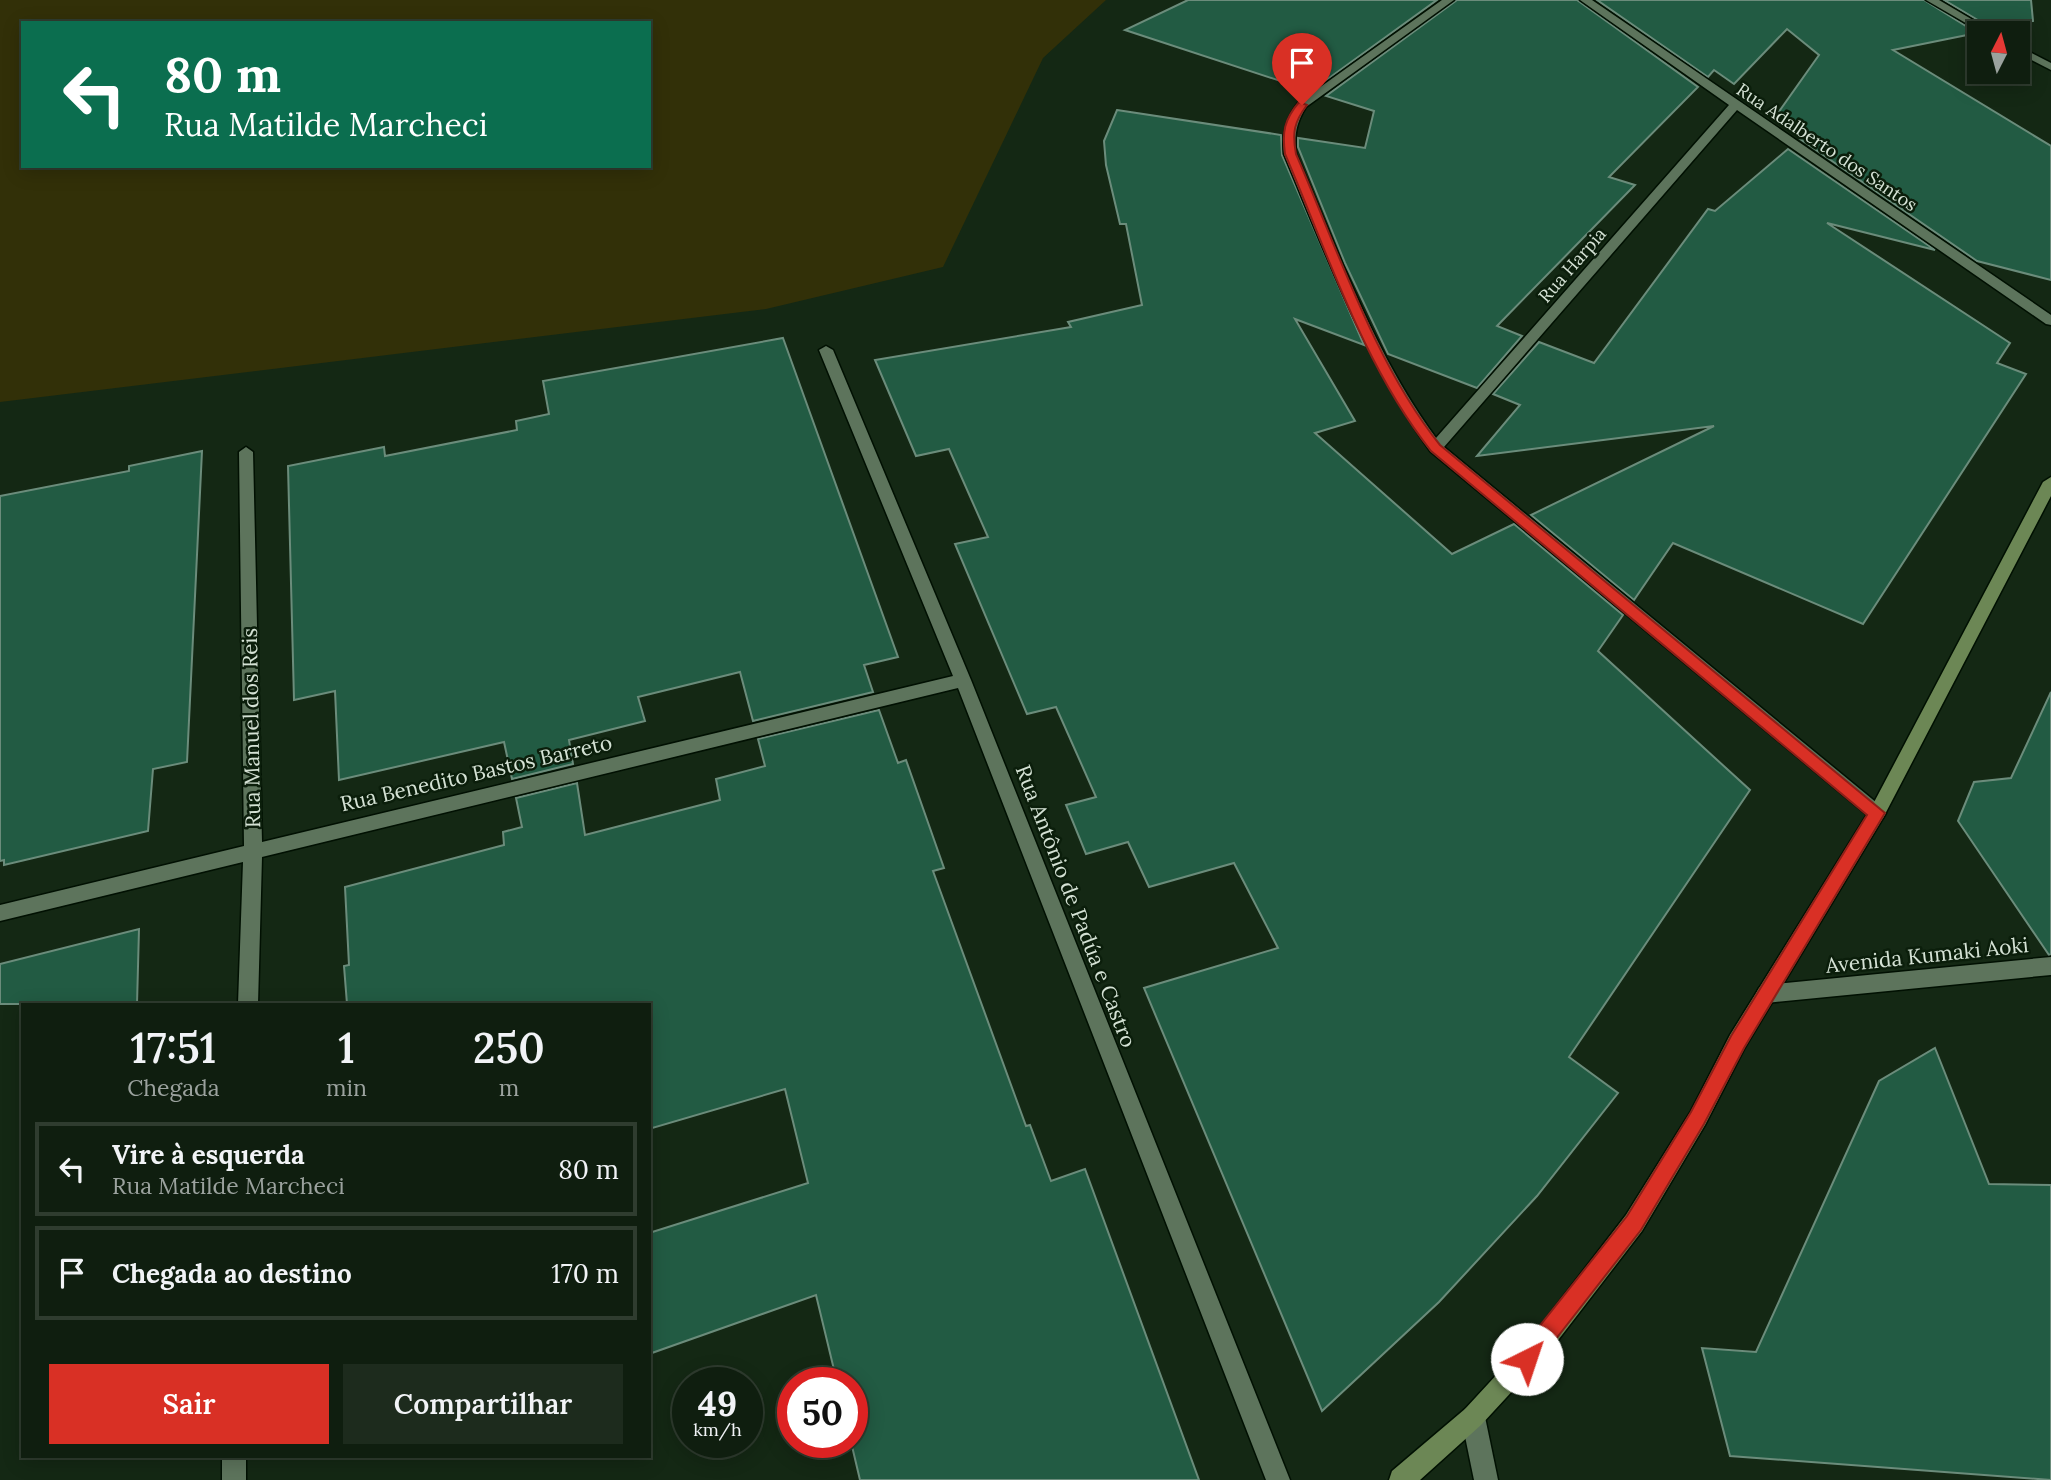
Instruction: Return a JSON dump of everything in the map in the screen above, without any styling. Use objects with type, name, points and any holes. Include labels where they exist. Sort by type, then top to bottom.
[{"type":"main road","points":[[1401,1480],[1473,1417],[1545,1340],[1634,1223],[1698,1118],[1766,993],[1877,813],[2045,503],[2051,482]]},
{"type":"street","points":[[1449,0],[1302,105],[1287,132],[1290,154],[1381,362],[1409,414],[1436,448],[1877,813]]},
{"type":"street","name":"Rua Adalberto dos Santos","points":[[1585,0],[2051,321]]},
{"type":"street","points":[[1931,0],[1969,21]]},
{"type":"street","points":[[2030,56],[2051,68]]},
{"type":"street","name":"Rua Harpia","points":[[1436,448],[1735,105]]},
{"type":"street","name":"Rua Antônio de Padúa e Castro","points":[[826,350],[963,680],[1278,1480]]},
{"type":"street","name":"Rua Manuel dos Reis","points":[[246,452],[253,850],[248,1003]]},
{"type":"street","name":"Rua Benedito Bastos Barreto","points":[[0,914],[253,850],[963,680]]},
{"type":"street","name":"Avenida Kumaki Aoki","points":[[1766,993],[2051,966]]},
{"type":"street","points":[[1473,1417],[1486,1480]]},
{"type":"street","points":[[234,1458],[234,1480]]},
{"type":"shaded area","points":[[0,0],[1106,0],[1043,58],[943,267],[766,309],[0,402]]},
{"type":"building","points":[[1188,0],[1437,0],[1311,91],[1125,30]]},
{"type":"building","points":[[1457,0],[1577,0],[1698,87],[1609,177],[1635,185],[1497,326],[1522,336],[1477,388],[1388,354],[1345,263],[1298,147],[1298,138],[1365,148],[1374,111],[1326,96]]},
{"type":"building","points":[[1597,0],[1924,0],[1967,27],[1967,35],[1893,50],[2051,146],[2051,280],[1977,261],[1800,139],[1807,133],[1778,113],[1819,55],[1787,29],[1734,84],[1714,70],[1708,77]]},
{"type":"building","points":[[1944,0],[2031,0],[2033,21],[1979,21]]},
{"type":"building","points":[[1117,110],[1281,135],[1282,155],[1364,345],[1295,319],[1355,421],[1315,433],[1452,554],[1514,524],[1623,615],[1598,651],[1750,790],[1569,1057],[1618,1093],[1537,1196],[1439,1302],[1322,1411],[1144,988],[1278,948],[1234,863],[1149,887],[1128,842],[1086,854],[1066,805],[1096,797],[1056,707],[1027,714],[955,544],[988,537],[949,449],[916,456],[875,360],[1071,327],[1068,322],[1142,305],[1126,224],[1120,224],[1106,165],[1104,141]]},
{"type":"building","points":[[1788,149],[1935,250],[1827,223],[2010,343],[1997,363],[2026,374],[1863,624],[1673,543],[1634,600],[1531,515],[1714,426],[1477,456],[1520,405],[1493,394],[1539,342],[1594,363],[1708,209],[1715,211]]},
{"type":"building","points":[[783,338],[898,657],[864,665],[873,692],[753,721],[740,672],[638,697],[645,721],[569,740],[573,764],[512,779],[504,742],[339,780],[335,691],[294,700],[288,466],[384,447],[385,456],[517,430],[516,421],[549,414],[543,381]]},
{"type":"building","points":[[202,451],[187,762],[153,769],[148,831],[4,865],[4,860],[0,861],[0,496],[129,471],[129,466]]},
{"type":"building","points":[[2051,692],[2049,955],[1958,821],[1974,782],[2011,778]]},
{"type":"building","points":[[879,710],[898,763],[906,760],[944,868],[933,871],[1026,1126],[1030,1125],[1051,1181],[1085,1169],[1199,1480],[860,1480],[855,1458],[868,1458],[868,1367],[833,1367],[816,1295],[651,1353],[651,1232],[808,1183],[785,1089],[651,1128],[651,1003],[347,1003],[344,966],[349,965],[345,887],[504,845],[503,832],[522,827],[516,798],[577,783],[585,835],[720,800],[716,779],[765,766],[758,739]]},
{"type":"building","points":[[139,929],[137,1003],[0,1004],[0,964]]},
{"type":"building","points":[[1935,1048],[1989,1184],[2051,1185],[2051,1480],[1730,1456],[1702,1348],[1756,1352],[1879,1081]]},
{"type":"route","points":[[1302,105],[1287,132],[1290,154],[1381,362],[1409,414],[1436,448],[1530,529],[1877,813],[1737,1042],[1698,1118],[1634,1223],[1545,1340],[1527,1359]]}]
